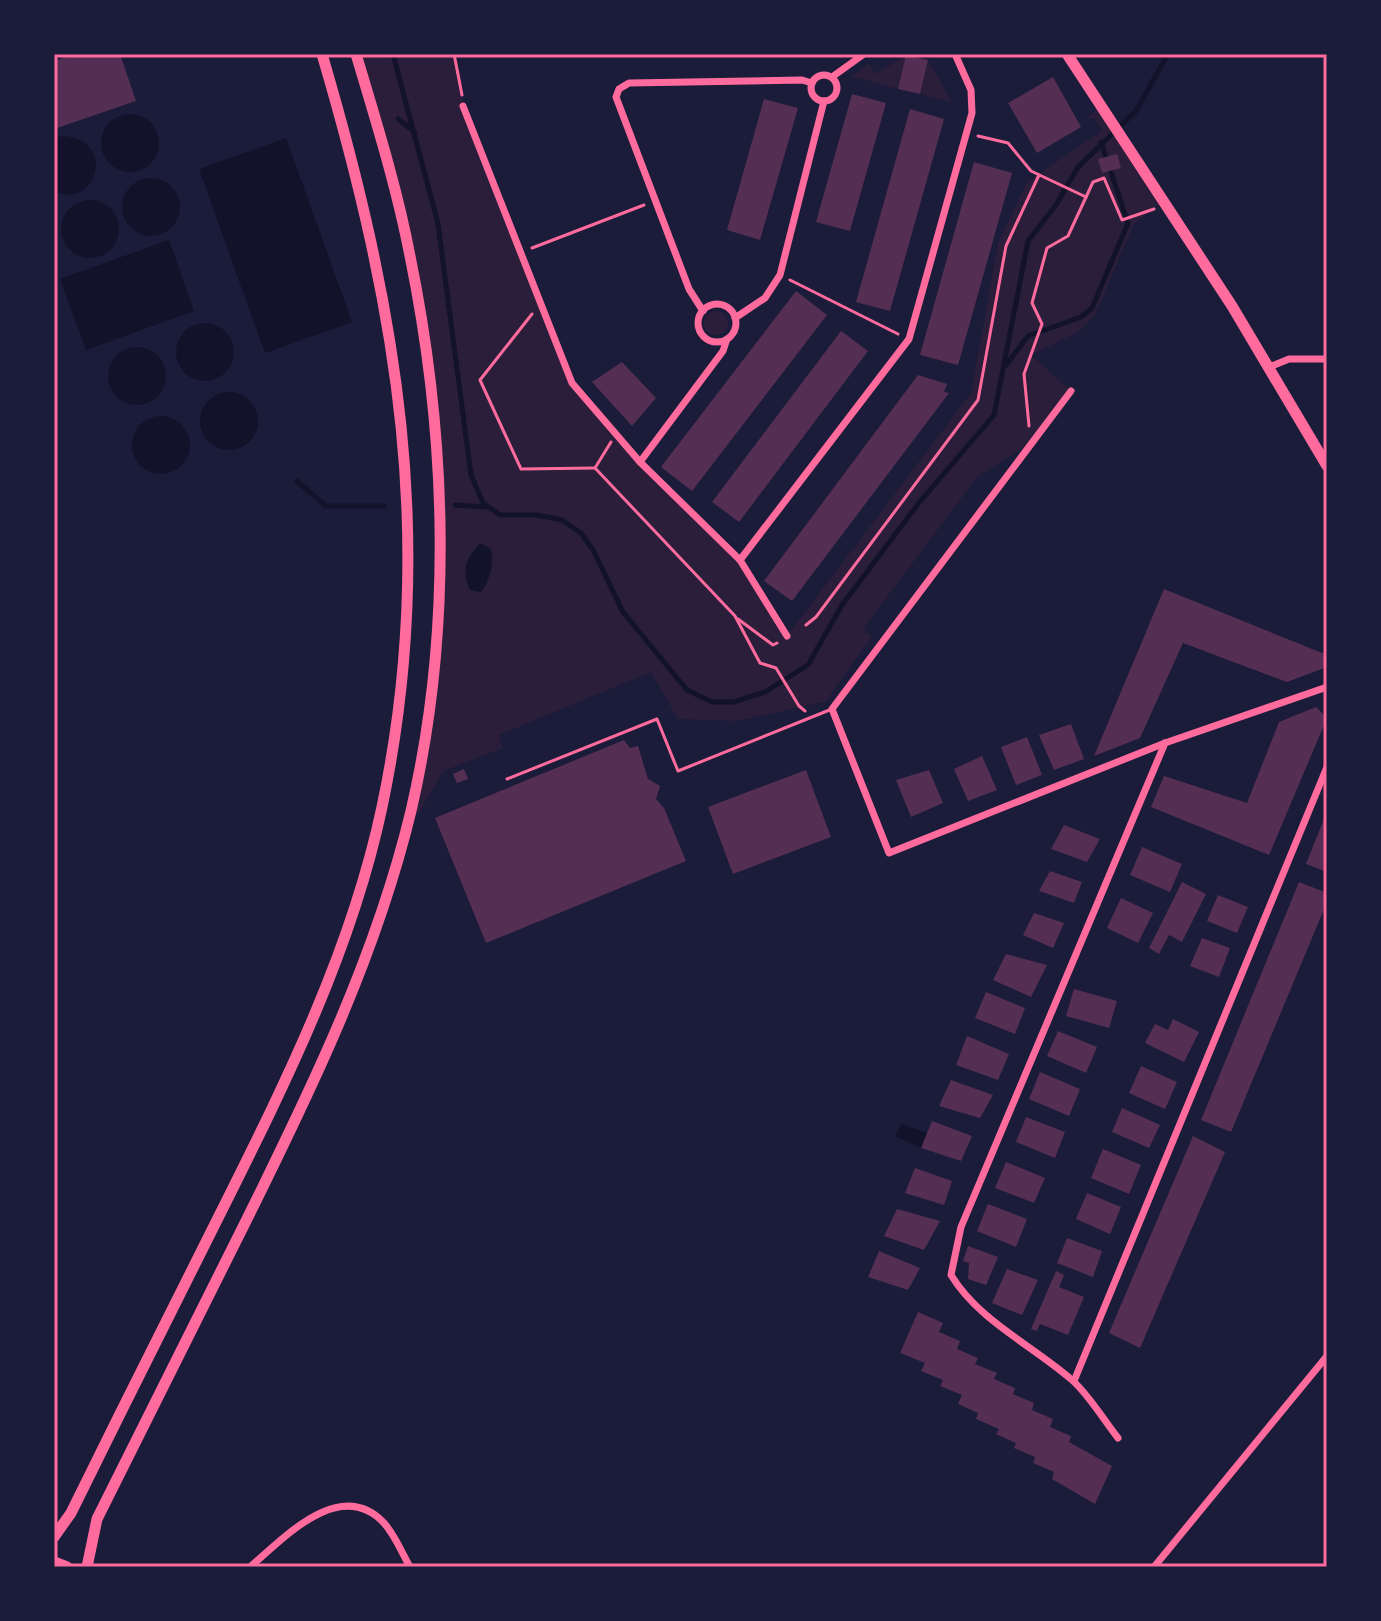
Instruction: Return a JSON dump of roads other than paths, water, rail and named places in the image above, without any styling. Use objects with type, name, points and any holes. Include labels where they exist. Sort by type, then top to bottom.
[{"type":"main road","points":[[54,1537],[71,1513],[307,1035],[368,862],[390,766],[408,596],[408,470],[390,330],[377,260],[322,54]]},
{"type":"main road","points":[[87,1567],[97,1519],[333,1042],[396,865],[422,753],[430,690],[440,536],[432,397],[410,254],[356,54]]},
{"type":"main road","points":[[1067,54],[1232,306],[1327,466]]},
{"type":"main road","points":[[54,1562],[67,1567]]},
{"type":"street","points":[[824,101],[813,95],[812,83],[820,75],[832,77],[864,54]]},
{"type":"street","points":[[740,560],[909,339],[972,113],[971,90],[955,54]]},
{"type":"street","points":[[824,101],[836,92],[832,77]]},
{"type":"street","points":[[727,339],[716,342],[705,338],[699,328],[703,311],[689,289],[616,97],[619,89],[629,83],[802,80],[812,83]]},
{"type":"street","points":[[735,318],[765,298],[780,275],[824,112],[824,101]]},
{"type":"street","points":[[463,106],[572,383],[614,435],[740,560],[787,636]]},
{"type":"street","points":[[640,462],[723,351],[734,330],[735,318],[728,309],[718,305],[703,311]]},
{"type":"street","points":[[1267,368],[1289,359],[1327,359]]},
{"type":"street","points":[[1071,391],[832,709],[889,853],[1165,743],[1327,687]]},
{"type":"street","points":[[1118,1438],[1074,1381],[962,1293],[951,1275],[954,1250],[1046,1021],[1165,743]]},
{"type":"street","points":[[1074,1381],[1327,767]]},
{"type":"street","points":[[1154,1567],[1327,1356]]},
{"type":"street","points":[[250,1567],[313,1515],[351,1506],[369,1512],[384,1524],[410,1567]]},
{"type":"lane","points":[[507,779],[657,719],[678,771],[832,709]]},
{"type":"waterway","points":[[393,54],[438,224],[471,475],[483,503],[500,515],[537,515],[562,520],[581,533],[593,550],[623,612],[687,690],[712,702],[734,702],[765,692],[808,665],[842,605],[918,504],[994,415],[1028,241],[1056,205],[1078,167],[1136,111],[1168,54]]},
{"type":"waterway","points":[[398,119],[415,132]]},
{"type":"waterway","points":[[1006,365],[1028,336],[1081,317],[1092,308],[1128,223],[1101,142]]},
{"type":"waterway","points":[[297,481],[326,506],[384,506]]},
{"type":"waterway","points":[[455,505],[486,507]]}]
